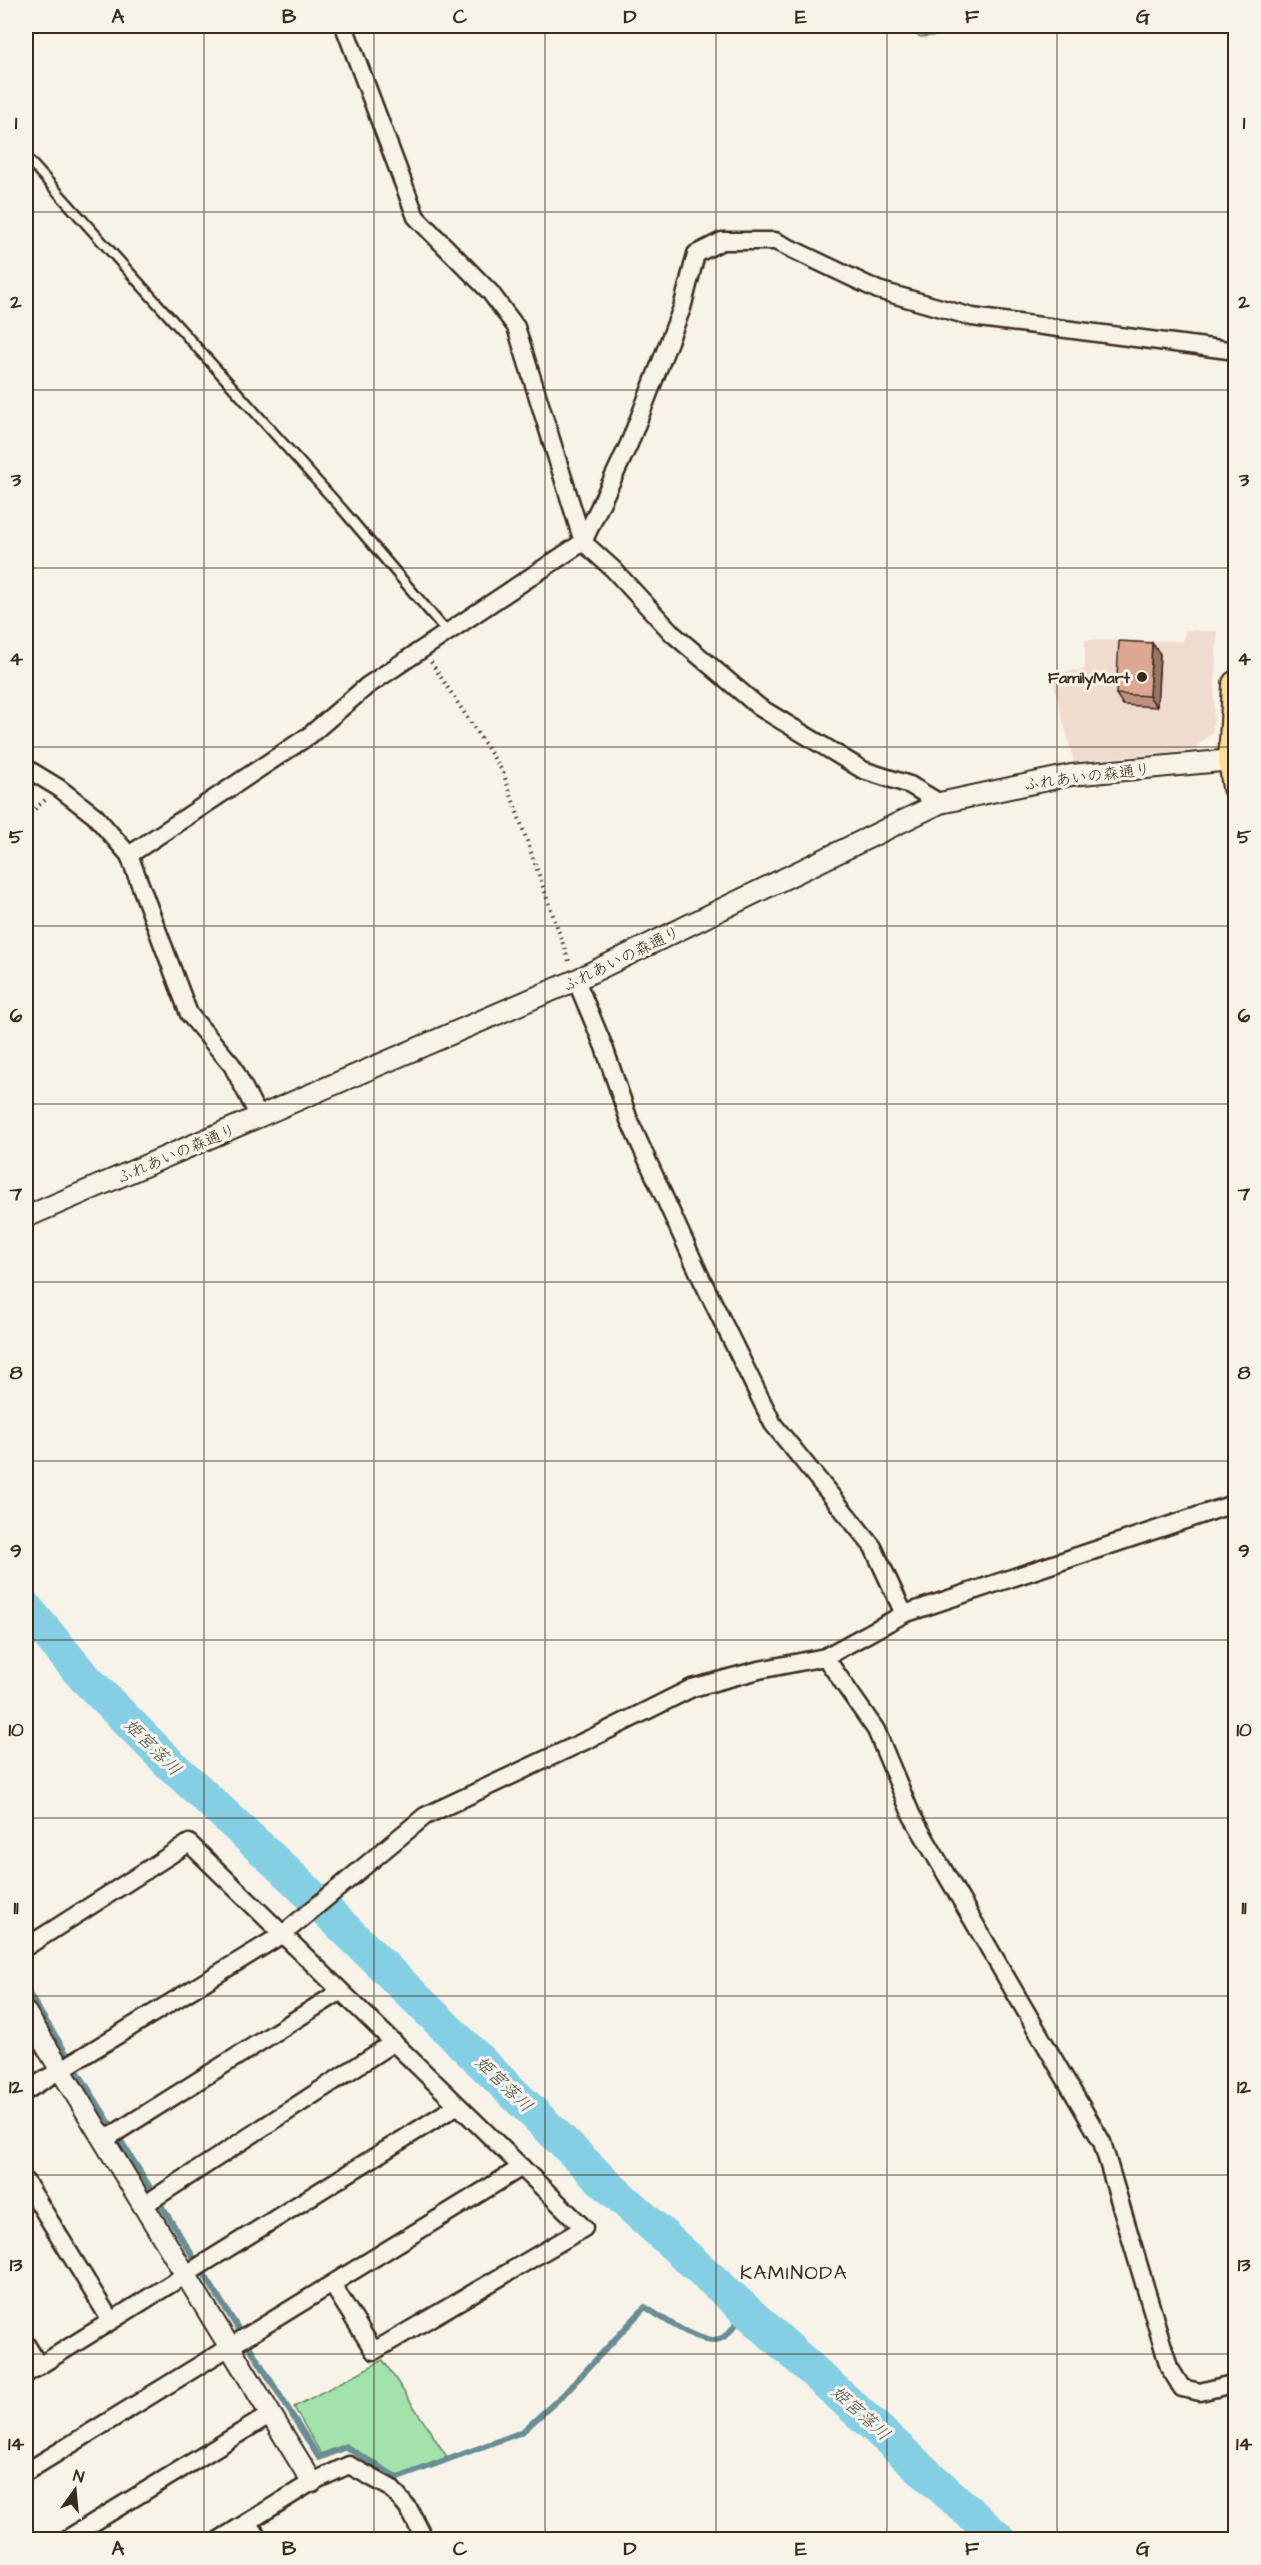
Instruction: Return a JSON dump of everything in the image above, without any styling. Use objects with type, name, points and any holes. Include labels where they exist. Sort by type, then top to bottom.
[{"type":"main road","points":[[1236,684],[1232,760],[1236,788]]},
{"type":"street","points":[[344,26],[416,217],[490,292],[516,327],[583,542],[613,569],[673,634],[759,707],[863,770],[910,785],[940,803]]},
{"type":"street","points":[[129,855],[310,735],[367,687],[583,542],[633,434],[682,308],[696,254],[722,240],[775,241],[879,290],[972,317],[1236,351]]},
{"type":"street","name":"ふれあいの森通り","points":[[26,1217],[576,980],[940,803],[1071,775],[1232,760]]},
{"type":"street","points":[[26,768],[59,788],[94,816],[129,855],[189,1014],[232,1065],[259,1117]]},
{"type":"street","points":[[576,980],[604,1047],[629,1120],[702,1280],[773,1424],[873,1547],[904,1614]]},
{"type":"street","points":[[26,2091],[288,1929],[425,1816],[692,1688],[759,1670],[825,1657],[904,1614],[1236,1503]]},
{"type":"street","points":[[825,1657],[876,1730],[912,1816],[1102,2142],[1169,2367],[1182,2388],[1200,2392],[1236,2383]]},
{"type":"street","points":[[26,1947],[189,1843],[288,1929],[341,1991],[584,2228],[374,2351],[332,2284]]},
{"type":"street","points":[[104,2140],[341,1991]]},
{"type":"street","points":[[26,2013],[312,2482]]},
{"type":"street","points":[[144,2205],[394,2043]]},
{"type":"street","points":[[26,2343],[32,2370],[458,2105]]},
{"type":"street","points":[[26,2472],[522,2167]]},
{"type":"street","points":[[26,2182],[111,2321]]},
{"type":"street","points":[[65,2540],[271,2414]]},
{"type":"street","points":[[219,2540],[312,2482],[349,2465],[391,2488],[410,2511],[425,2540]]},
{"type":"street","points":[[249,2522],[260,2540]]},
{"type":"lane","points":[[26,158],[342,509],[447,632]]},
{"type":"path","points":[[422,649],[503,772],[576,980]]},
{"type":"path","points":[[26,817],[59,788]]},
{"type":"shaded area","points":[[1185,630],[1217,631],[1213,732],[1192,750],[1074,762],[1051,674],[1085,669],[1085,640],[1183,641]]},
{"type":"green space","points":[[895,26],[983,26],[980,31],[921,37]]},
{"type":"green space","points":[[383,2360],[447,2457],[398,2476],[346,2444],[321,2454],[294,2407]]},
{"type":"building","points":[[1119,641],[1152,643],[1149,696],[1116,694]]},
{"type":"waterway","name":"姫宮落川","points":[[26,1608],[83,1676],[170,1764],[294,1879],[604,2182],[1000,2540]]},
{"type":"waterway","points":[[26,1989],[319,2458],[346,2447],[398,2478],[522,2432],[563,2395],[645,2307],[683,2330],[704,2339],[714,2340],[729,2333],[747,2310]]},
{"type":"place","name":"FamilyMart","points":[[1142,677]]},
{"type":"district","name":"KAMINODA","points":[[794,2272]]}]
